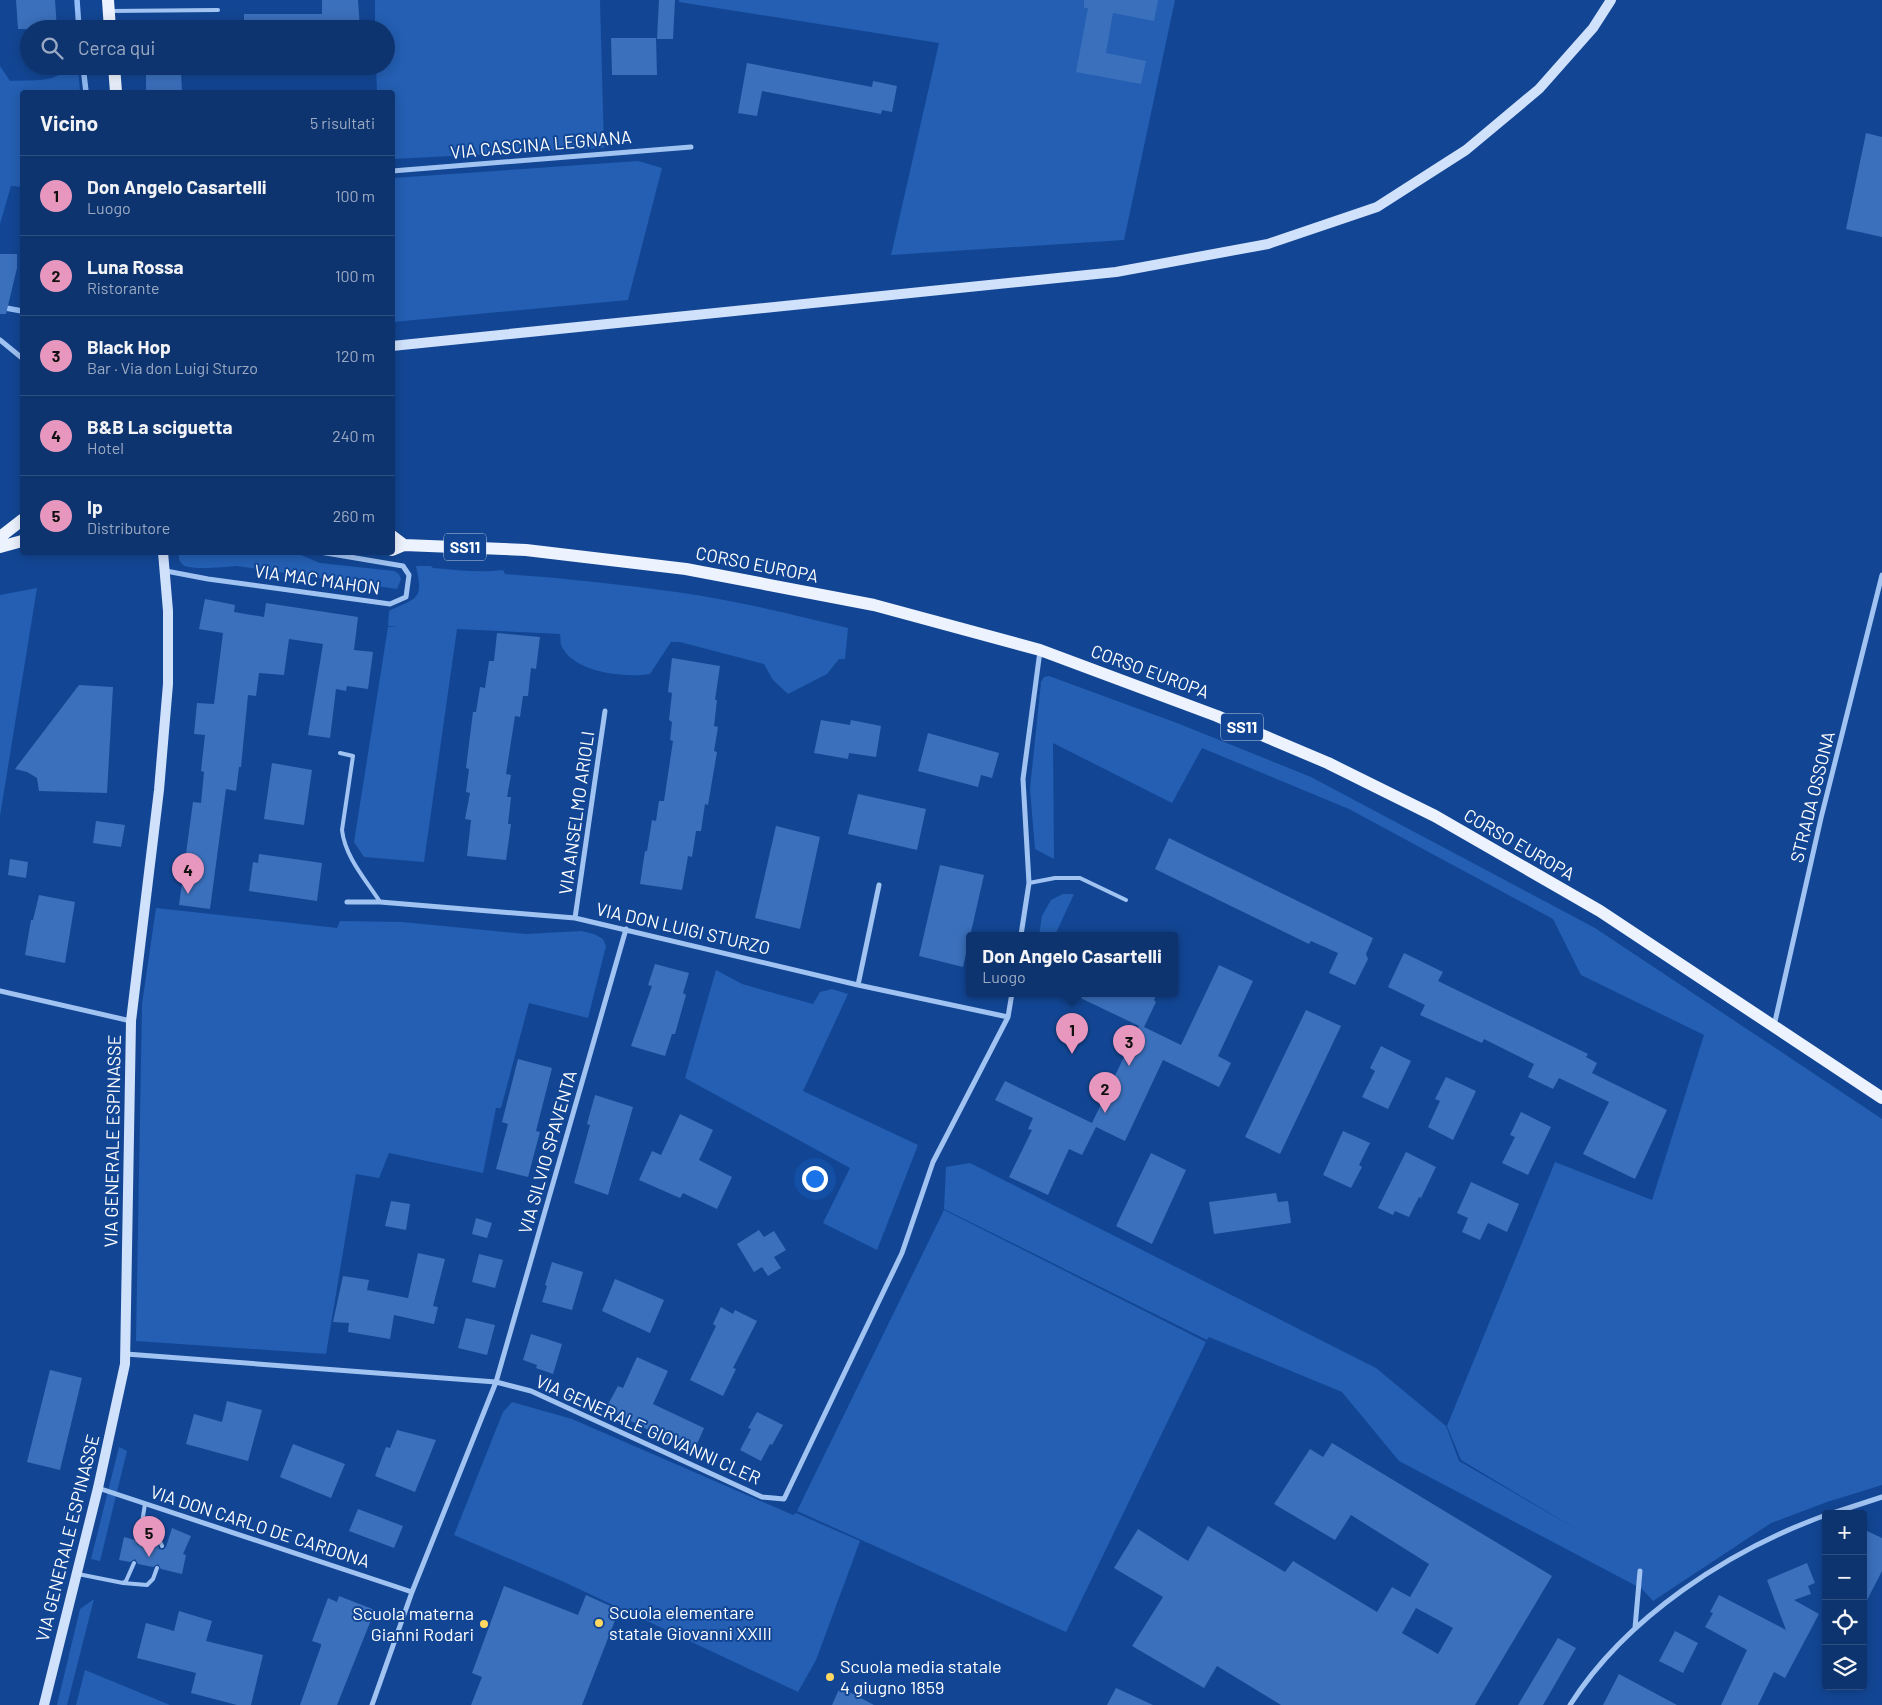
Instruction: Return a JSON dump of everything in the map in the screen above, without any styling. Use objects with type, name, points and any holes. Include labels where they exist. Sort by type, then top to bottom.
[{"type":"main road","points":[[108,6],[109,20]]},
{"type":"main road","points":[[115,75],[116,90]]},
{"type":"main road","points":[[0,537],[20,522]]},
{"type":"main road","points":[[0,546],[20,541]]},
{"type":"main road","name":"CORSO EUROPA","points":[[398,548],[526,550],[686,569],[874,605],[1040,650],[1225,719],[1328,763],[1435,816],[1600,911],[1882,1098]]},
{"type":"street","points":[[395,346],[1116,272],[1268,244],[1377,207],[1466,150],[1539,89],[1593,28],[1611,0]]},
{"type":"street","name":"VIA CASCINA LEGNANA","points":[[395,171],[691,147]]},
{"type":"street","points":[[0,340],[20,356]]},
{"type":"street","name":"VIA GENERALE ESPINASSE","points":[[44,1705],[98,1488],[126,1354],[131,1021],[158,790],[168,684],[168,611],[163,555]]},
{"type":"street","name":"VIA GENERALE ESPINASSE","points":[[166,571],[169,555]]},
{"type":"street","name":"VIA MAC MAHON","points":[[166,571],[208,579],[390,604],[406,597],[409,575],[403,566],[338,555]]},
{"type":"street","name":"STRADA OSSONA","points":[[1774,1026],[1821,818],[1882,575]]},
{"type":"street","points":[[1021,932],[1029,883],[1023,779],[1040,650]]},
{"type":"street","name":"VIA ANSELMO ARIOLI","points":[[575,918],[605,711]]},
{"type":"street","points":[[858,985],[879,885]]},
{"type":"street","name":"VIA DON LUIGI STURZO","points":[[347,902],[380,902],[575,918],[858,985],[1008,1018]]},
{"type":"street","name":"VIA SILVIO SPAVENTA","points":[[372,1705],[412,1592],[496,1382],[626,929]]},
{"type":"street","points":[[0,990],[131,1021]]},
{"type":"street","name":"VIA GENERALE GIOVANNI CLER","points":[[126,1354],[496,1382],[531,1390],[762,1497],[784,1499],[902,1253],[933,1162],[1008,1018],[1011,997]]},
{"type":"street","name":"VIA DON CARLO DE CARDONA","points":[[98,1488],[412,1592]]},
{"type":"street","points":[[1842,1510],[1882,1497]]},
{"type":"street","points":[[1570,1705],[1604,1662],[1635,1628],[1676,1596],[1718,1567],[1800,1524],[1822,1516]]},
{"type":"street","points":[[1635,1628],[1640,1571]]},
{"type":"lane","points":[[108,6],[218,10]]},
{"type":"lane","points":[[340,753],[353,756],[342,830],[343,840],[357,867],[380,902]]},
{"type":"lane","points":[[1029,883],[1055,878],[1080,878],[1126,900]]},
{"type":"lane","points":[[139,1541],[145,1504]]},
{"type":"lane","points":[[142,1519],[146,1528],[160,1540],[162,1546]]},
{"type":"lane","points":[[123,1583],[126,1581],[134,1564]]},
{"type":"lane","points":[[76,1574],[123,1583],[147,1585],[154,1578],[156,1568]]},
{"type":"shaded area","points":[[375,0],[600,0],[604,148],[395,159],[395,90],[377,90],[376,75],[395,75],[395,20],[375,20]]},
{"type":"shaded area","points":[[679,0],[1175,0],[1124,240],[891,255],[939,43],[679,2]]},
{"type":"shaded area","points":[[0,66],[10,81],[46,79],[58,75],[79,75],[80,90],[20,90],[20,187],[11,186],[0,224]]},
{"type":"shaded area","points":[[638,161],[662,168],[628,300],[395,322],[395,178]]},
{"type":"shaded area","points":[[179,555],[301,555],[320,563],[394,571],[399,574],[401,579],[397,589],[237,566],[196,568],[183,565]]},
{"type":"shaded area","points":[[416,566],[468,571],[503,570],[505,574],[655,589],[698,595],[762,608],[848,628],[845,659],[839,659],[827,674],[788,694],[773,680],[764,664],[680,642],[671,642],[650,674],[627,675],[588,668],[576,662],[561,645],[560,634],[457,629],[424,862],[364,857],[354,842],[388,627],[398,627],[388,626],[389,611],[412,600],[416,596],[419,586]]},
{"type":"shaded area","points":[[37,588],[0,816],[0,595]]},
{"type":"shaded area","points":[[1049,676],[1177,723],[1311,777],[1595,928],[1882,1119],[1882,1485],[1827,1502],[1771,1523],[1653,1601],[1642,1589],[1399,1461],[1342,1392],[1209,1337],[1207,1340],[944,1209],[946,1167],[970,1163],[1376,1368],[1446,1426],[1459,1461],[1578,1530],[1461,1460],[1447,1426],[1555,1162],[1652,1200],[1704,1035],[1581,975],[1553,919],[1349,809],[1202,748],[1172,803],[1053,743],[1054,859],[1035,849],[1030,789],[1041,682],[1044,677]]},
{"type":"shaded area","points":[[1063,894],[1074,894],[1056,932],[1039,932],[1042,916],[1051,900]]},
{"type":"shaded area","points":[[156,908],[337,928],[340,921],[402,922],[526,934],[581,931],[594,934],[603,939],[606,946],[588,1018],[529,1003],[501,1108],[496,1108],[483,1173],[389,1153],[379,1178],[356,1174],[326,1354],[136,1341],[142,1004]]},
{"type":"shaded area","points":[[716,970],[742,984],[813,1004],[820,992],[832,989],[848,994],[803,1091],[918,1145],[877,1250],[823,1223],[850,1168],[685,1078]]},
{"type":"shaded area","points":[[944,1210],[1206,1342],[1066,1632],[797,1511]]},
{"type":"shaded area","points":[[512,1402],[572,1419],[793,1515],[796,1513],[860,1541],[816,1660],[798,1692],[564,1582],[454,1535],[503,1412]]},
{"type":"shaded area","points":[[119,1447],[127,1451],[100,1561],[91,1559]]},
{"type":"shaded area","points":[[94,1599],[67,1705],[57,1705],[80,1609]]},
{"type":"shaded area","points":[[85,1670],[170,1705],[76,1705]]},
{"type":"building","points":[[16,0],[55,0],[56,20],[20,20],[20,29],[18,29]]},
{"type":"building","points":[[322,0],[358,0],[359,20],[244,20],[244,14],[322,14]]},
{"type":"building","points":[[659,0],[675,0],[673,39],[657,39]]},
{"type":"building","points":[[1084,0],[1158,0],[1154,21],[1113,13],[1106,53],[1146,61],[1141,84],[1076,72],[1088,8],[1084,8]]},
{"type":"building","points":[[611,38],[656,38],[657,75],[612,75]]},
{"type":"building","points":[[747,63],[872,87],[873,81],[897,86],[892,112],[882,110],[881,114],[762,91],[757,116],[738,113]]},
{"type":"building","points":[[146,75],[181,75],[182,90],[146,90]]},
{"type":"building","points":[[1866,133],[1882,137],[1882,237],[1846,229]]},
{"type":"building","points":[[0,254],[17,254],[17,268],[6,314],[0,314]]},
{"type":"building","points":[[205,599],[235,605],[234,612],[264,617],[266,603],[358,617],[354,650],[373,652],[368,689],[347,686],[346,691],[336,689],[330,738],[308,735],[323,644],[289,639],[284,675],[259,673],[256,696],[248,695],[241,767],[239,767],[236,791],[226,789],[210,909],[179,905],[193,802],[201,803],[204,772],[201,771],[205,735],[194,734],[197,703],[214,704],[223,633],[199,629]]},
{"type":"building","points":[[497,633],[540,637],[536,669],[531,668],[528,696],[523,696],[520,717],[515,716],[506,774],[511,775],[507,797],[511,797],[508,824],[511,824],[506,860],[467,856],[471,820],[465,819],[470,793],[466,792],[469,769],[466,768],[473,712],[476,712],[480,687],[485,688],[489,661],[494,661]]},
{"type":"building","points":[[672,658],[720,666],[715,700],[717,700],[714,726],[718,727],[714,751],[717,752],[708,805],[705,804],[701,831],[696,831],[692,857],[688,856],[682,890],[640,884],[652,820],[656,821],[659,801],[664,801],[673,741],[670,740],[672,722],[669,720],[672,693],[668,692]]},
{"type":"building","points":[[79,685],[113,687],[107,793],[39,791],[37,778],[27,772],[15,769]]},
{"type":"building","points":[[821,720],[850,725],[851,720],[881,726],[876,757],[849,753],[848,759],[814,753]]},
{"type":"building","points":[[928,733],[999,753],[992,778],[981,775],[978,787],[918,771]]},
{"type":"building","points":[[272,763],[312,770],[304,825],[264,819]]},
{"type":"building","points":[[858,794],[926,809],[917,850],[848,834]]},
{"type":"building","points":[[96,821],[125,825],[121,847],[93,843]]},
{"type":"building","points":[[776,826],[820,837],[800,929],[755,918]]},
{"type":"building","points":[[1169,838],[1373,938],[1366,954],[1368,959],[1355,985],[1329,973],[1338,953],[1311,941],[1309,944],[1155,869]]},
{"type":"building","points":[[259,854],[322,863],[317,901],[249,891],[253,862],[258,863]]},
{"type":"building","points":[[10,859],[28,862],[26,878],[8,875]]},
{"type":"building","points":[[940,865],[984,875],[971,932],[966,932],[966,954],[963,967],[919,956]]},
{"type":"building","points":[[39,895],[75,902],[65,963],[25,955],[31,920],[33,920]]},
{"type":"building","points":[[1404,953],[1443,972],[1438,981],[1588,1054],[1586,1057],[1597,1063],[1592,1073],[1667,1110],[1635,1179],[1583,1154],[1609,1102],[1559,1078],[1553,1089],[1528,1077],[1534,1064],[1484,1039],[1482,1043],[1420,1015],[1425,1005],[1388,987]]},
{"type":"building","points":[[655,964],[689,973],[683,993],[686,995],[675,1034],[672,1034],[665,1056],[631,1046],[652,986],[648,985]]},
{"type":"building","points":[[1219,965],[1253,981],[1218,1056],[1231,1063],[1219,1087],[1163,1060],[1125,1141],[1096,1127],[1082,1155],[1069,1149],[1048,1195],[1009,1177],[1032,1130],[1028,1129],[1033,1118],[995,1100],[1005,1081],[1092,1123],[1139,1026],[1078,997],[1155,997],[1154,1000],[1156,1002],[1144,1027],[1181,1045]]},
{"type":"building","points":[[1306,1010],[1341,1026],[1280,1154],[1245,1137]]},
{"type":"building","points":[[1381,1046],[1411,1061],[1388,1109],[1362,1097],[1375,1071],[1370,1068]]},
{"type":"building","points":[[518,1059],[552,1068],[536,1131],[540,1132],[528,1177],[496,1169],[508,1124],[502,1122]]},
{"type":"building","points":[[1446,1077],[1476,1091],[1453,1140],[1428,1127],[1440,1101],[1435,1099]]},
{"type":"building","points":[[595,1095],[633,1107],[608,1195],[574,1183],[590,1125],[587,1124]]},
{"type":"building","points":[[1521,1112],[1551,1127],[1528,1175],[1502,1163],[1515,1137],[1510,1135]]},
{"type":"building","points":[[680,1114],[713,1130],[699,1160],[732,1177],[717,1209],[683,1193],[680,1198],[639,1180],[652,1151],[661,1155]]},
{"type":"building","points":[[1343,1131],[1370,1143],[1359,1165],[1362,1167],[1351,1188],[1323,1175]]},
{"type":"building","points":[[1406,1152],[1436,1167],[1421,1198],[1419,1197],[1409,1217],[1395,1211],[1393,1215],[1378,1208]]},
{"type":"building","points":[[1151,1153],[1186,1170],[1152,1244],[1116,1226]]},
{"type":"building","points":[[1471,1182],[1519,1204],[1507,1232],[1488,1223],[1480,1240],[1462,1232],[1468,1218],[1457,1213]]},
{"type":"building","points":[[1276,1193],[1278,1202],[1288,1201],[1291,1223],[1214,1234],[1209,1202]]},
{"type":"building","points":[[391,1201],[410,1204],[406,1230],[385,1226]]},
{"type":"building","points":[[476,1218],[492,1223],[487,1238],[472,1234]]},
{"type":"building","points":[[759,1230],[764,1237],[774,1231],[786,1250],[774,1257],[781,1268],[768,1276],[762,1267],[754,1272],[737,1244]]},
{"type":"building","points":[[418,1253],[445,1259],[433,1306],[438,1307],[434,1324],[394,1315],[390,1339],[348,1332],[349,1323],[333,1322],[343,1276],[369,1280],[367,1290],[408,1298]]},
{"type":"building","points":[[479,1254],[503,1260],[495,1288],[472,1282]]},
{"type":"building","points":[[552,1262],[583,1272],[572,1310],[542,1302]]},
{"type":"building","points":[[615,1279],[664,1300],[650,1333],[602,1311]]},
{"type":"building","points":[[721,1307],[733,1314],[735,1310],[757,1321],[733,1368],[736,1369],[723,1396],[690,1380],[716,1326],[713,1324]]},
{"type":"building","points":[[466,1318],[495,1325],[487,1355],[458,1348]]},
{"type":"building","points":[[531,1334],[562,1344],[553,1374],[536,1368],[537,1365],[523,1360]]},
{"type":"building","points":[[637,1357],[668,1371],[653,1404],[704,1428],[694,1451],[606,1408],[618,1386],[623,1388]]},
{"type":"building","points":[[50,1370],[82,1378],[60,1470],[27,1462]]},
{"type":"building","points":[[227,1401],[262,1410],[248,1461],[186,1444],[194,1414],[222,1422]]},
{"type":"building","points":[[757,1412],[783,1425],[761,1461],[740,1450],[751,1429],[748,1428]]},
{"type":"building","points":[[397,1430],[436,1440],[415,1492],[375,1476],[386,1447],[390,1448]]},
{"type":"building","points":[[1332,1443],[1552,1576],[1475,1705],[1281,1705],[1217,1666],[1204,1688],[1132,1646],[1163,1597],[1114,1568],[1138,1529],[1188,1561],[1208,1526],[1285,1572],[1293,1561],[1377,1612],[1392,1587],[1410,1597],[1429,1564],[1351,1515],[1335,1540],[1274,1504],[1310,1449],[1323,1457]],"holes":[[[1416,1608],[1453,1628],[1438,1654],[1402,1633]]]},
{"type":"building","points":[[293,1444],[345,1464],[331,1498],[280,1477]]},
{"type":"building","points":[[358,1509],[403,1526],[394,1548],[349,1531]]},
{"type":"building","points":[[172,1528],[191,1536],[183,1554],[186,1555],[182,1574],[161,1569],[158,1564],[153,1567],[138,1564],[135,1559],[130,1562],[119,1560],[124,1537],[135,1540],[138,1545],[143,1542],[158,1545],[159,1549],[163,1550],[166,1547]]},
{"type":"building","points":[[1867,1531],[1882,1538],[1882,1571],[1867,1600]]},
{"type":"building","points":[[1807,1563],[1815,1583],[1808,1586],[1811,1594],[1794,1600],[1819,1614],[1785,1678],[1774,1672],[1758,1705],[1721,1705],[1747,1650],[1705,1627],[1713,1613],[1710,1612],[1719,1595],[1786,1630],[1767,1580]]},
{"type":"building","points":[[504,1586],[578,1615],[586,1595],[619,1610],[582,1705],[471,1705],[482,1677],[472,1673]]},
{"type":"building","points":[[339,1596],[375,1610],[337,1705],[300,1705],[321,1646],[321,1644],[312,1641],[328,1598],[337,1602]]},
{"type":"building","points":[[179,1611],[212,1621],[206,1641],[263,1655],[251,1705],[237,1705],[191,1693],[196,1673],[137,1658],[146,1623],[174,1631]]},
{"type":"building","points":[[1675,1631],[1698,1643],[1683,1673],[1659,1661]]},
{"type":"building","points":[[1558,1638],[1576,1648],[1543,1705],[1518,1705]]},
{"type":"building","points":[[1619,1674],[1677,1705],[1603,1705]]},
{"type":"building","points":[[840,1687],[874,1705],[832,1705]]},
{"type":"building","points":[[1116,1688],[1153,1705],[1107,1705]]},
{"type":"waterway","points":[[77,0],[78,20]]},
{"type":"waterway","points":[[84,75],[86,90]]},
{"type":"waterway","points":[[0,307],[20,311]]},
{"type":"place","name":"B&B La sciguetta","points":[[188,894]]},
{"type":"place","name":"Don Angelo Casartelli","points":[[1072,1054]]},
{"type":"place","name":"Black Hop","points":[[1129,1066]]},
{"type":"place","name":"Luna Rossa","points":[[1105,1113]]},
{"type":"place","name":"Ip","points":[[149,1557]]},
{"type":"place","name":"Scuola elementare statale Giovanni XXIII","points":[[599,1623]]},
{"type":"place","name":"Scuola materna Gianni Rodari","points":[[484,1624]]},
{"type":"place","name":"Scuola media statale 4 giugno 1859","points":[[830,1677]]}]
